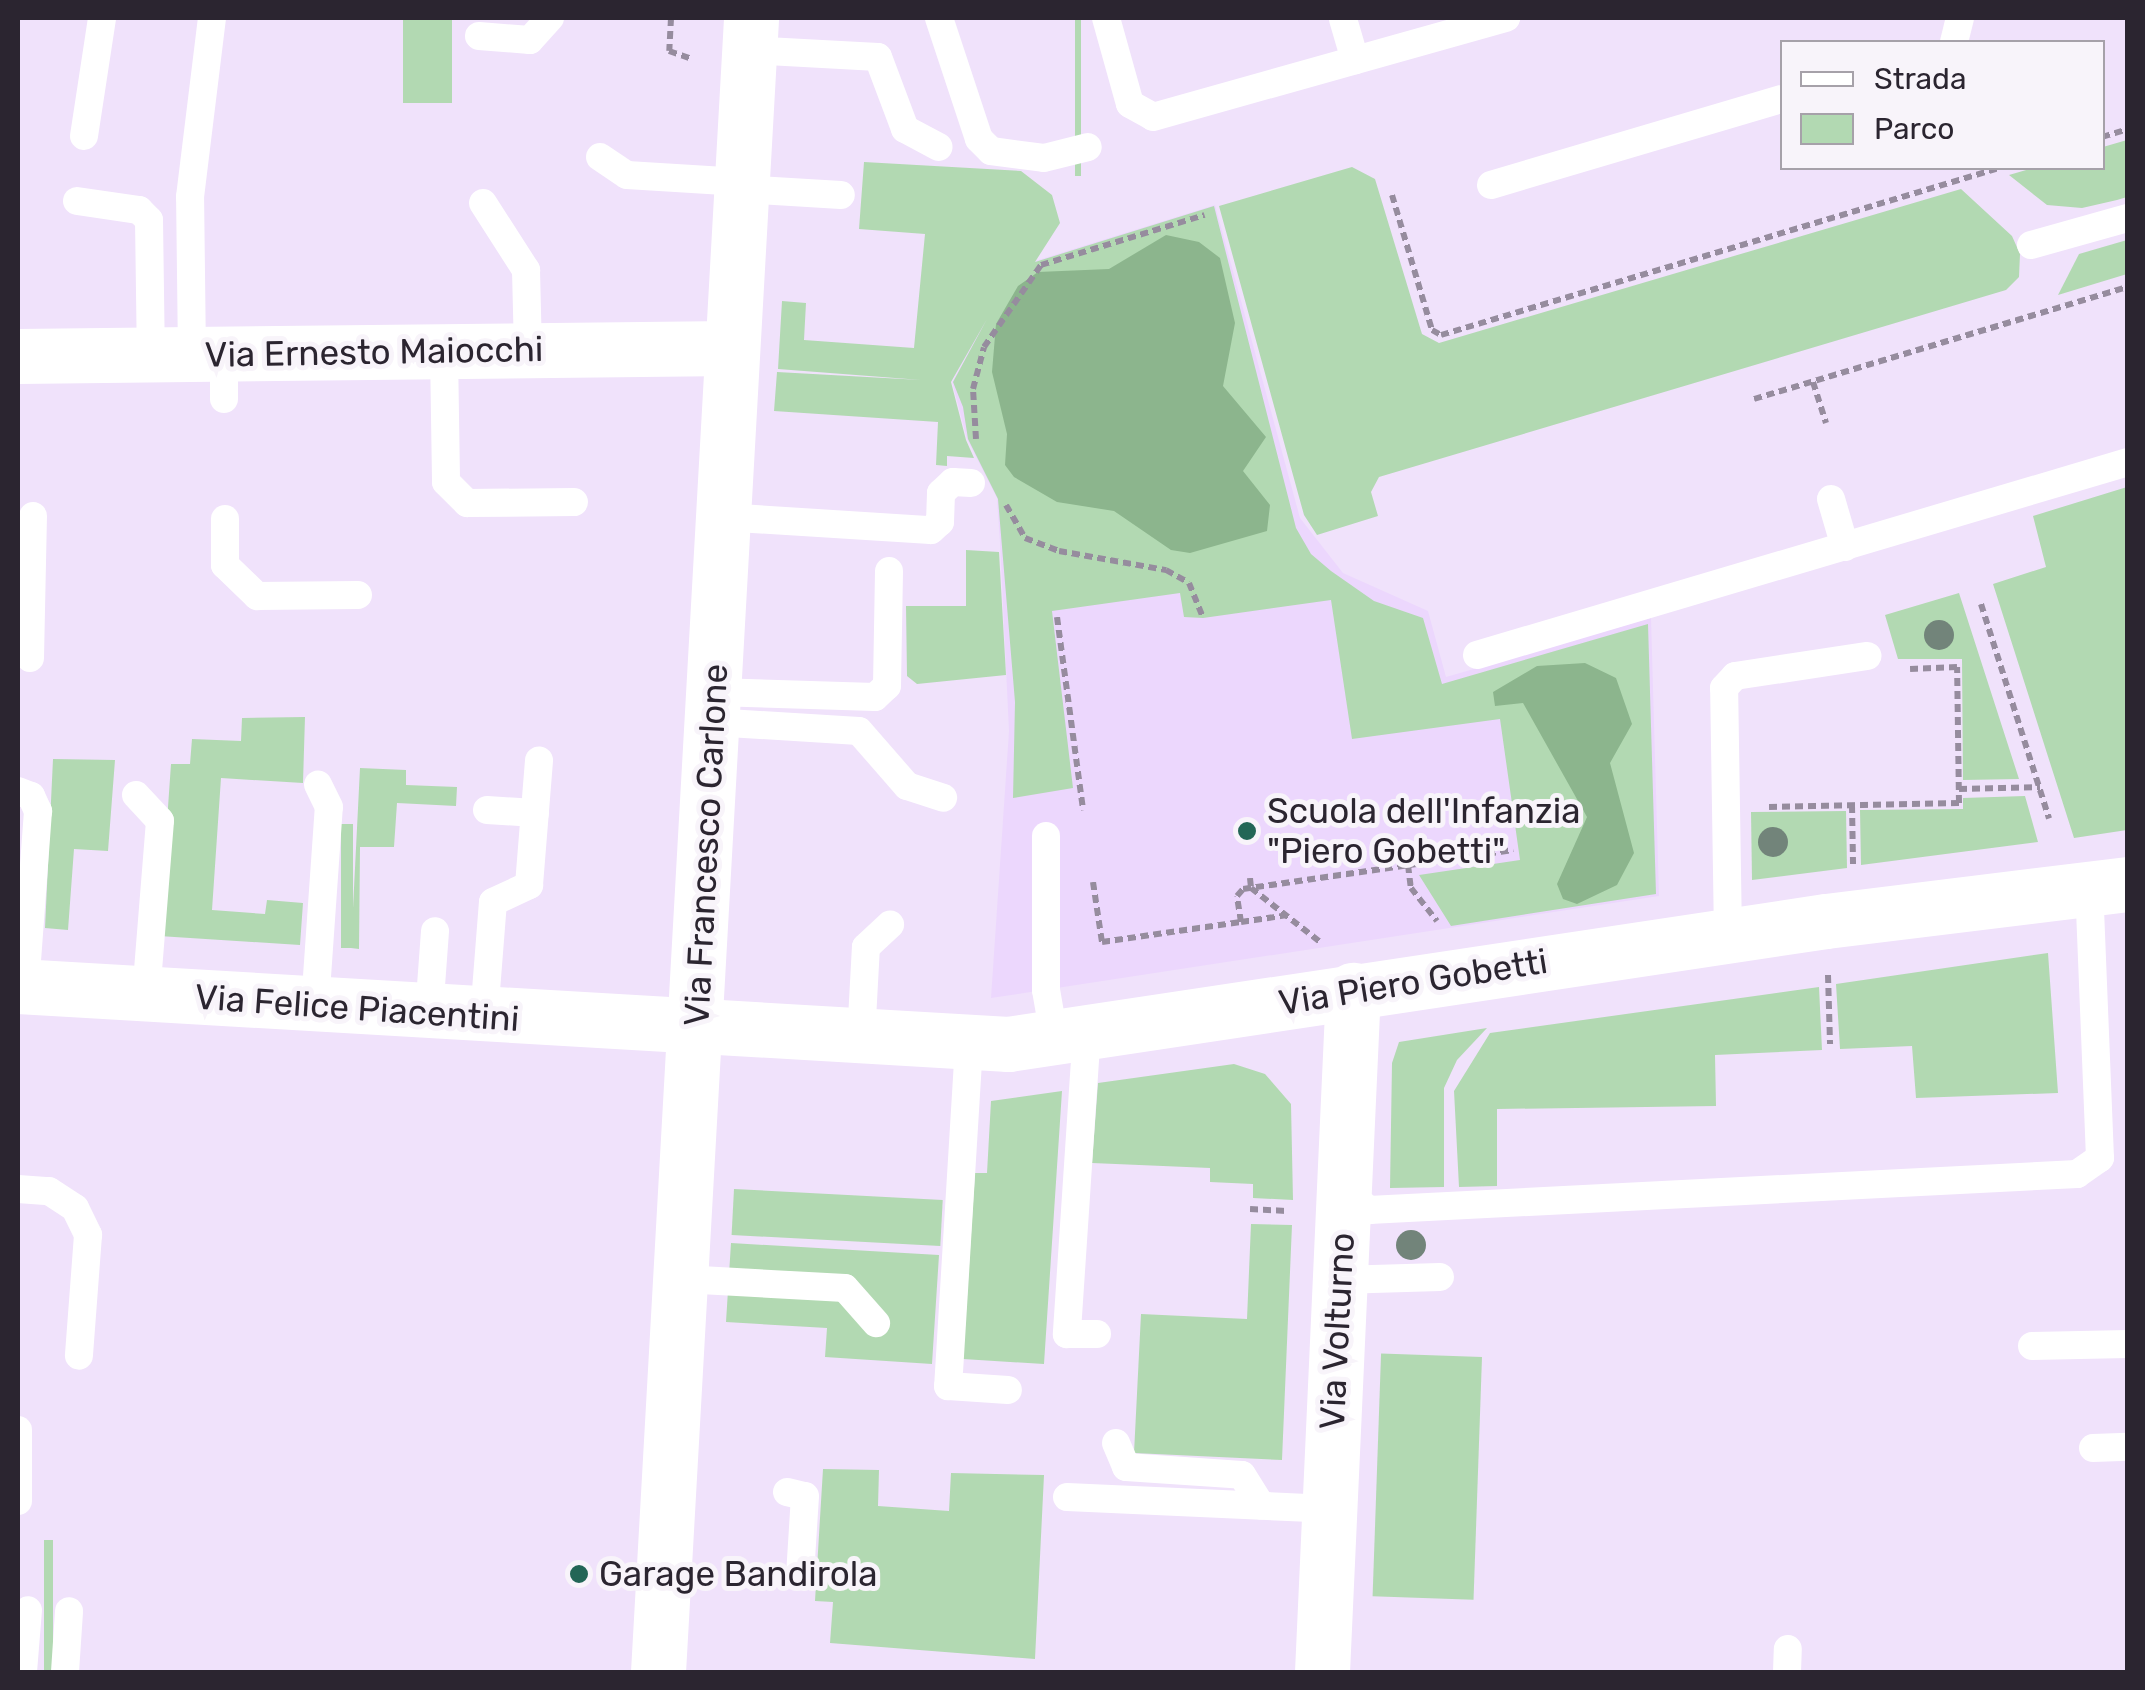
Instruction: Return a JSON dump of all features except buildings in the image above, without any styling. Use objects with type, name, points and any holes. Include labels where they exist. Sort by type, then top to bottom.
[{"type":"street","name":"Via Francesco Carlone","points":[[658,1672],[682,1486],[682,1279],[750,34]]},
{"type":"street","name":"Via Ernesto Maiocchi","points":[[18,356],[198,366],[444,352],[731,348]]},
{"type":"street","name":"Via Piero Gobetti","points":[[696,1030],[969,1045],[1070,1033],[1338,974],[1728,935],[2108,884]]},
{"type":"street","name":"Via Volturno","points":[[1323,1672],[1340,1280],[1319,1213],[1338,974]]},
{"type":"street","name":"Via Felice Piacentini","points":[[21,986],[696,1030]]},
{"type":"lane","points":[[84,136],[102,18]]},
{"type":"lane","points":[[198,366],[190,198],[212,18]]},
{"type":"lane","points":[[479,36],[530,40],[550,18]]},
{"type":"lane","points":[[938,18],[979,139],[991,150],[1044,158],[1088,147]]},
{"type":"lane","points":[[1106,18],[1130,104],[1153,117],[1506,18]]},
{"type":"lane","points":[[1343,19],[1355,60]]},
{"type":"lane","points":[[750,34],[878,58],[905,129],[938,148]]},
{"type":"lane","points":[[1491,185],[1780,99]]},
{"type":"lane","points":[[600,157],[628,175],[841,196]]},
{"type":"lane","points":[[77,201],[139,210],[149,220],[198,366]]},
{"type":"lane","points":[[483,203],[526,270],[528,350]]},
{"type":"lane","points":[[2031,244],[2128,218]]},
{"type":"lane","points":[[444,352],[446,482],[467,503],[574,502]]},
{"type":"lane","points":[[1477,656],[2128,462]]},
{"type":"lane","points":[[722,517],[932,530],[940,522],[942,493],[954,482],[971,484]]},
{"type":"lane","points":[[1831,498],[1845,547]]},
{"type":"lane","points":[[30,658],[24,605],[33,516]]},
{"type":"lane","points":[[224,519],[225,565],[257,596],[358,595]]},
{"type":"lane","points":[[713,707],[876,698],[887,686],[889,571]]},
{"type":"lane","points":[[1728,935],[1724,688],[1735,676],[1868,656]]},
{"type":"lane","points":[[713,707],[860,731],[907,786],[943,798]]},
{"type":"lane","points":[[484,1016],[493,902],[529,885],[539,760]]},
{"type":"lane","points":[[315,1005],[328,807],[318,784]]},
{"type":"lane","points":[[18,791],[31,796],[38,811],[21,986]]},
{"type":"lane","points":[[136,795],[160,821],[146,994]]},
{"type":"lane","points":[[487,810],[535,813]]},
{"type":"lane","points":[[1046,836],[1046,990],[1070,1033],[1067,1334],[1097,1334]]},
{"type":"lane","points":[[1319,1213],[1348,1192],[1369,1210],[2077,1174],[2092,1168],[2100,1158],[2108,884]]},
{"type":"lane","points":[[860,1038],[866,947],[890,925]]},
{"type":"lane","points":[[429,1013],[435,931]]},
{"type":"lane","points":[[969,1045],[948,1386],[1008,1390]]},
{"type":"lane","points":[[18,1189],[48,1192],[75,1208],[88,1236],[80,1356]]},
{"type":"lane","points":[[1340,1280],[1440,1277]]},
{"type":"lane","points":[[682,1279],[845,1288],[876,1324]]},
{"type":"lane","points":[[2032,1346],[2128,1344]]},
{"type":"lane","points":[[18,1430],[18,1500]]},
{"type":"lane","points":[[1116,1444],[1126,1466],[1242,1475],[1261,1506]]},
{"type":"lane","points":[[2094,1448],[2128,1447]]},
{"type":"lane","points":[[787,1492],[805,1496],[800,1575]]},
{"type":"lane","points":[[1067,1496],[1329,1509]]},
{"type":"lane","points":[[23,1672],[28,1610]]},
{"type":"lane","points":[[64,1672],[69,1611]]},
{"type":"path","points":[[1392,195],[1432,330],[1441,334],[1993,170]]},
{"type":"path","points":[[982,453],[973,390],[984,347],[1042,266],[1205,216]]},
{"type":"path","points":[[1754,399],[2128,287]]},
{"type":"path","points":[[1814,382],[1826,423]]},
{"type":"path","points":[[1001,496],[1025,538],[1059,551],[1166,570],[1189,584],[1203,618]]},
{"type":"path","points":[[1981,604],[2049,818]]},
{"type":"path","points":[[1057,617],[1084,816]]},
{"type":"path","points":[[1726,808],[1959,803],[1956,668],[1894,670]]},
{"type":"path","points":[[1959,789],[2040,787]]},
{"type":"path","points":[[1852,805],[1854,882]]},
{"type":"path","points":[[1241,922],[1237,896],[1251,888],[1513,850]]},
{"type":"path","points":[[1408,865],[1411,888],[1438,930]]},
{"type":"path","points":[[1092,870],[1102,942],[1290,915]]},
{"type":"path","points":[[1250,878],[1251,888],[1319,936],[1338,974]]},
{"type":"path","points":[[1250,1209],[1319,1213]]},
{"type":"shaded area","points":[[1215,205],[1300,518],[1343,573],[1428,611],[1446,677],[1651,618],[1659,896],[991,998],[1009,731],[1000,543],[997,498],[967,439],[952,382],[984,323],[1035,261]]},
{"type":"green space","points":[[403,18],[452,18],[452,103],[403,103]]},
{"type":"green space","points":[[1075,18],[1081,18],[1081,176],[1075,176]]},
{"type":"green space","points":[[2127,140],[2127,197],[2082,208],[2047,205],[2009,175],[2026,170],[2105,170],[2105,146]]},
{"type":"green space","points":[[864,162],[1021,171],[1052,195],[1060,223],[1035,262],[1214,206],[1296,528],[1311,554],[1331,571],[1374,601],[1423,618],[1442,684],[1648,624],[1656,894],[1451,926],[1419,875],[1520,860],[1500,719],[1352,739],[1331,600],[1203,618],[1184,617],[1180,593],[1052,611],[1073,788],[1013,798],[1015,702],[998,499],[968,439],[963,407],[953,382],[987,319],[951,382],[966,440],[974,458],[947,456],[947,466],[936,465],[938,422],[774,411],[777,372],[921,380],[778,369],[782,301],[806,303],[804,340],[914,348],[925,234],[859,229]]},
{"type":"green space","points":[[1352,167],[1375,179],[1422,334],[1439,343],[1961,189],[2012,236],[2020,254],[2019,277],[2006,290],[1379,477],[1371,492],[1378,516],[1317,535],[1304,515],[1219,206]]},
{"type":"green space","points":[[1166,235],[1199,242],[1220,258],[1235,323],[1223,386],[1266,437],[1243,471],[1270,505],[1267,531],[1190,553],[1171,550],[1114,511],[1057,502],[1014,477],[1005,465],[1007,434],[992,372],[996,324],[1018,286],[1038,272],[1109,269]]},
{"type":"green space","points":[[2127,240],[2127,274],[2058,295],[2079,254]]},
{"type":"green space","points":[[2127,487],[2127,830],[2074,838],[1993,584],[2046,567],[2033,516]]},
{"type":"green space","points":[[966,550],[999,552],[1006,675],[917,684],[907,676],[906,606],[966,606]]},
{"type":"green space","points":[[1959,593],[2019,779],[1963,780],[1962,659],[1898,659],[1885,615]]},
{"type":"green space","points":[[1585,663],[1616,678],[1632,724],[1610,763],[1634,853],[1617,885],[1577,904],[1563,899],[1557,884],[1587,817],[1523,703],[1495,706],[1493,692],[1537,666]]},
{"type":"green space","points":[[305,717],[303,783],[221,778],[212,910],[265,914],[267,900],[303,903],[300,945],[159,936],[171,764],[190,764],[192,739],[241,741],[242,718]]},
{"type":"green space","points":[[53,759],[115,760],[108,851],[74,849],[68,930],[45,928]]},
{"type":"green space","points":[[360,768],[406,770],[406,785],[457,787],[456,806],[397,803],[394,847],[360,847],[359,949],[351,948]]},
{"type":"green space","points":[[2025,796],[2038,842],[1861,865],[1860,810],[1963,809],[1963,798]]},
{"type":"green space","points":[[1846,811],[1847,868],[1752,880],[1751,812]]},
{"type":"green space","points":[[341,824],[353,824],[353,948],[341,948]]},
{"type":"green space","points":[[2048,953],[2058,1093],[1916,1098],[1912,1046],[1840,1049],[1836,984]]},
{"type":"green space","points":[[1819,987],[1822,1050],[1715,1055],[1716,1106],[1497,1109],[1497,1186],[1459,1187],[1454,1091],[1490,1033]]},
{"type":"green space","points":[[1487,1028],[1457,1060],[1444,1088],[1444,1187],[1390,1188],[1392,1063],[1399,1042]]},
{"type":"green space","points":[[1234,1064],[1265,1074],[1291,1104],[1293,1200],[1253,1198],[1253,1184],[1210,1182],[1210,1168],[1092,1163],[1098,1083]]},
{"type":"green space","points":[[1062,1091],[1044,1364],[963,1359],[975,1173],[987,1173],[991,1101]]},
{"type":"green space","points":[[734,1189],[943,1200],[940,1246],[732,1235]]},
{"type":"green space","points":[[1251,1224],[1292,1225],[1282,1460],[1134,1453],[1141,1314],[1247,1319]]},
{"type":"green space","points":[[731,1243],[939,1255],[932,1364],[825,1357],[827,1328],[726,1322]]},
{"type":"green space","points":[[1381,1353],[1482,1357],[1474,1600],[1373,1596]]},
{"type":"green space","points":[[823,1469],[879,1470],[878,1506],[949,1511],[951,1473],[1044,1475],[1035,1659],[830,1643],[833,1602],[815,1601]]},
{"type":"green space","points":[[44,1540],[53,1540],[53,1672],[44,1672]]},
{"type":"place","name":"Scuola dell'Infanzia \"Piero Gobetti\"","points":[[1247,831]]},
{"type":"place","name":"Garage Bandirola","points":[[579,1574]]}]
